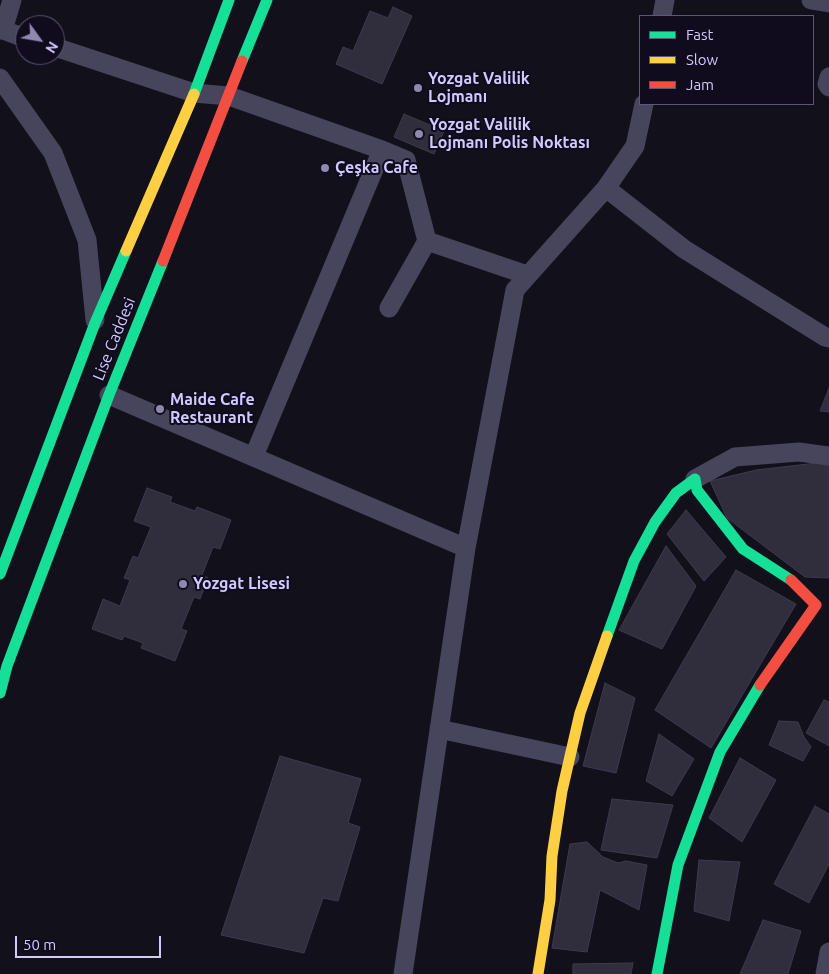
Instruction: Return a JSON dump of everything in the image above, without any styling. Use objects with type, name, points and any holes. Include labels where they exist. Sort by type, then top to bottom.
[{"type":"street","points":[[12,0],[1,30],[15,35]]},
{"type":"street","name":"Lise Caddesi","points":[[0,574],[96,323],[194,93],[229,0]]},
{"type":"street","name":"Lise Caddesi","points":[[0,693],[7,666],[109,395],[267,0]]},
{"type":"street","points":[[662,15],[665,0]]},
{"type":"street","points":[[811,0],[829,3]]},
{"type":"street","points":[[65,50],[194,93],[230,96],[406,160],[427,241],[389,308]]},
{"type":"street","points":[[829,77],[827,84],[829,87]]},
{"type":"street","points":[[0,78],[53,153],[84,231],[87,240],[96,323]]},
{"type":"street","points":[[403,974],[466,548],[515,290],[606,188],[635,146],[644,105]]},
{"type":"street","points":[[254,456],[382,150]]},
{"type":"street","points":[[606,188],[684,249],[824,337],[829,338]]},
{"type":"street","points":[[427,241],[527,275]]},
{"type":"street","points":[[109,395],[466,548]]},
{"type":"street","points":[[538,974],[550,900],[552,856],[580,713],[634,561],[655,522],[676,493],[695,479],[735,457],[798,452],[829,456]]},
{"type":"street","points":[[657,974],[678,865],[720,752],[759,686],[823,602],[743,549],[697,490],[695,479]]},
{"type":"street","points":[[439,729],[570,757]]},
{"type":"street","points":[[825,974],[829,952]]},
{"type":"building","name":"Yozgat Valilik Lojmanı","points":[[393,7],[412,16],[382,84],[336,64],[343,47],[353,51],[370,11],[388,18]]},
{"type":"building","name":"Yozgat Valilik Lojmanı Polis Noktası","points":[[404,114],[444,131],[434,154],[394,137]]},
{"type":"building","points":[[829,388],[829,412],[820,411]]},
{"type":"building","points":[[817,463],[829,465],[829,578],[805,577],[727,518],[710,481],[756,470]]},
{"type":"building","points":[[147,488],[172,497],[170,502],[195,511],[197,507],[231,520],[220,549],[213,547],[202,575],[208,578],[200,599],[194,597],[181,629],[187,631],[175,661],[141,648],[143,643],[124,636],[122,640],[92,629],[103,599],[120,606],[130,580],[124,578],[133,556],[138,558],[151,527],[134,521]]},
{"type":"building","points":[[686,510],[726,557],[704,581],[667,534]]},
{"type":"building","points":[[666,546],[696,586],[662,649],[619,630]]},
{"type":"building","points":[[736,570],[796,604],[711,748],[655,710]]},
{"type":"building","points":[[605,683],[635,698],[616,773],[583,766]]},
{"type":"building","points":[[824,700],[829,702],[829,746],[806,733]]},
{"type":"building","points":[[779,721],[798,722],[804,737],[811,747],[803,761],[769,745]]},
{"type":"building","points":[[659,734],[694,759],[672,796],[646,781]]},
{"type":"building","points":[[280,756],[361,779],[348,823],[360,827],[338,901],[323,898],[304,953],[221,935]]},
{"type":"building","points":[[740,758],[776,780],[742,842],[709,818]]},
{"type":"building","points":[[612,799],[673,805],[657,858],[601,850]]},
{"type":"building","points":[[815,806],[829,814],[829,864],[809,903],[774,884]]},
{"type":"building","points":[[587,842],[603,857],[618,863],[626,861],[647,865],[639,910],[600,890],[587,952],[552,948],[570,844]]},
{"type":"building","points":[[699,860],[740,862],[729,921],[694,911]]},
{"type":"building","points":[[763,920],[801,931],[788,974],[740,974]]},
{"type":"building","points":[[633,963],[631,974],[573,974],[573,964]]},
{"type":"traffic: fast","points":[[194,94],[229,0]]},
{"type":"traffic: fast","points":[[242,61],[267,0]]},
{"type":"traffic: fast","points":[[0,574],[95,323],[126,251]]},
{"type":"traffic: fast","points":[[0,693],[7,666],[109,395],[163,261]]},
{"type":"traffic: fast","points":[[607,636],[634,561],[655,522],[676,493],[695,479],[697,490],[743,549],[791,580]]},
{"type":"traffic: fast","points":[[657,974],[678,865],[720,752],[760,685]]},
{"type":"traffic: slow","points":[[126,251],[194,94]]},
{"type":"traffic: slow","points":[[538,974],[550,900],[552,856],[562,791],[580,713],[607,636]]},
{"type":"traffic: jam","points":[[163,261],[242,61]]},
{"type":"traffic: jam","points":[[760,685],[816,605],[791,580]]},
{"type":"place","name":"Yozgat Valilik Lojmanı","points":[[418,88]]},
{"type":"place","name":"Yozgat Valilik Lojmanı Polis Noktası","points":[[419,134]]},
{"type":"place","name":"Çeşka Cafe","points":[[325,168]]},
{"type":"place","name":"Maide Cafe Restaurant","points":[[160,409]]},
{"type":"place","name":"Yozgat Lisesi","points":[[183,584]]}]
